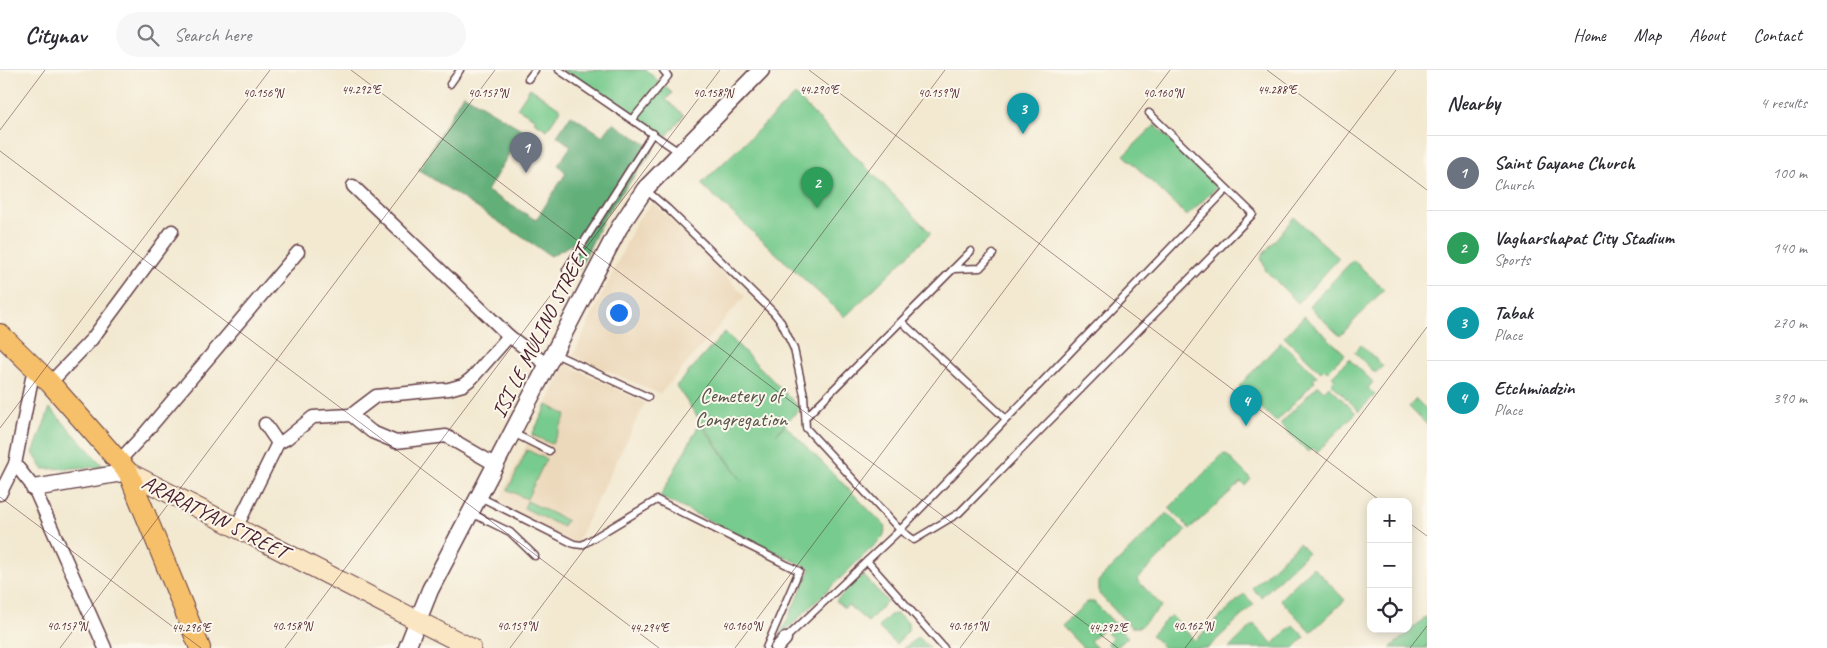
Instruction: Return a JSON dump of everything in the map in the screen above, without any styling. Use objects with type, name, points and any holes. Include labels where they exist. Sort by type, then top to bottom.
[{"type":"main road","name":"ARARATYAN STREET","points":[[0,334],[50,383],[123,467],[236,528],[471,648]]},
{"type":"main road","points":[[123,467],[200,648]]},
{"type":"street","name":"ISI LE MULINO STREET","points":[[406,648],[430,590],[496,465],[549,358],[619,228],[645,189],[761,70]]},
{"type":"street","points":[[353,186],[509,336],[549,358]]},
{"type":"street","points":[[50,383],[92,339],[172,231]]},
{"type":"street","points":[[34,488],[123,467],[145,433],[298,252]]},
{"type":"street","points":[[236,528],[278,444],[286,440],[313,418],[351,415],[376,396],[449,389],[463,385],[472,378],[509,336]]},
{"type":"street","points":[[0,494],[15,464],[34,368]]},
{"type":"street","points":[[351,415],[372,432],[396,442],[446,436],[496,465]]},
{"type":"street","points":[[265,424],[278,444]]},
{"type":"street","points":[[15,464],[34,488],[105,648]]},
{"type":"lane","points":[[528,79],[535,70]]},
{"type":"lane","points":[[559,70],[679,152]]},
{"type":"lane","points":[[633,119],[668,76],[663,70]]},
{"type":"lane","points":[[450,84],[458,71]]},
{"type":"lane","points":[[645,189],[675,216],[781,322],[794,349],[806,418],[806,428],[900,530],[914,540],[959,513],[1253,214],[1149,112]]},
{"type":"lane","points":[[566,270],[653,134]]},
{"type":"lane","points":[[781,644],[900,530],[1227,189]]},
{"type":"lane","points":[[806,418],[971,251]]},
{"type":"lane","points":[[953,269],[980,268],[993,254]]},
{"type":"lane","points":[[902,322],[1006,419]]},
{"type":"lane","points":[[549,358],[648,397]]},
{"type":"lane","points":[[512,433],[549,450]]},
{"type":"lane","points":[[479,496],[574,544],[582,545],[657,500],[799,571],[766,648]]},
{"type":"lane","points":[[471,513],[510,532],[535,556]]},
{"type":"lane","points":[[867,561],[944,648]]},
{"type":"shaded area","points":[[653,202],[745,296],[660,394],[573,356],[637,221]]},
{"type":"shaded area","points":[[566,364],[645,403],[573,550],[494,511]]},
{"type":"green space","points":[[562,70],[646,70],[672,93],[666,100],[684,115],[665,138]]},
{"type":"green space","points":[[530,88],[561,109],[547,130],[534,122],[536,119],[517,108]]},
{"type":"green space","points":[[463,94],[523,130],[487,191],[536,220],[566,173],[558,165],[571,146],[557,136],[571,115],[603,136],[613,123],[654,149],[605,216],[579,269],[569,261],[577,241],[551,256],[419,170]]},
{"type":"green space","points":[[795,95],[931,233],[845,317],[701,184]]},
{"type":"green space","points":[[1155,125],[1218,186],[1187,216],[1124,155]]},
{"type":"green space","points":[[1294,217],[1339,258],[1298,303],[1266,271],[1261,257]]},
{"type":"green space","points":[[1353,260],[1384,289],[1340,336],[1309,306]]},
{"type":"green space","points":[[1304,316],[1345,354],[1327,372],[1324,369],[1321,372],[1284,337]]},
{"type":"green space","name":"Cemetery of Congregation","points":[[725,332],[800,408],[776,434],[785,425],[886,527],[883,537],[779,637],[811,569],[660,497],[700,423],[742,481],[676,386]]},
{"type":"green space","points":[[1281,342],[1317,376],[1313,379],[1315,381],[1276,422],[1239,386]]},
{"type":"green space","points":[[1361,345],[1383,366],[1375,373],[1354,352]]},
{"type":"green space","points":[[1349,359],[1373,382],[1368,388],[1375,395],[1359,411],[1331,383],[1335,379],[1332,376]]},
{"type":"green space","points":[[1318,385],[1324,391],[1329,386],[1356,413],[1317,452],[1313,448],[1308,452],[1280,424]]},
{"type":"green space","points":[[1416,399],[1427,410],[1427,425],[1409,407]]},
{"type":"green space","points":[[547,405],[566,415],[552,444],[532,435]]},
{"type":"green space","points":[[50,408],[104,467],[43,469],[33,453]]},
{"type":"green space","points":[[527,450],[546,459],[527,499],[508,490]]},
{"type":"green space","points":[[1226,454],[1251,479],[1245,486],[1241,482],[1190,529],[1169,508],[1222,455]]},
{"type":"green space","points":[[527,501],[566,520],[563,527],[524,508]]},
{"type":"green space","points":[[1167,513],[1186,531],[1137,580],[1162,606],[1140,627],[1131,627],[1099,594],[1099,580]]},
{"type":"green space","points":[[1299,543],[1308,552],[1261,597],[1252,588]]},
{"type":"green space","points":[[1313,567],[1345,600],[1311,632],[1280,599]]},
{"type":"green space","points":[[860,576],[865,577],[887,601],[868,622],[848,605],[844,608],[836,601]]},
{"type":"green space","points":[[1244,594],[1254,604],[1208,648],[1164,648],[1151,635],[1171,615],[1195,641]]},
{"type":"green space","points":[[1087,602],[1094,602],[1128,637],[1116,648],[1112,648],[1107,643],[1112,638],[1103,629],[1090,641],[1097,648],[1083,648],[1062,626]]},
{"type":"green space","points":[[897,614],[908,623],[908,631],[896,644],[878,627],[890,615]]},
{"type":"green space","points":[[1427,616],[1427,648],[1390,648],[1407,633],[1412,633],[1412,629]]},
{"type":"green space","points":[[1254,624],[1273,644],[1293,625],[1305,637],[1294,648],[1229,648]]},
{"type":"green space","points":[[918,637],[930,648],[904,648]]},
{"type":"place","name":"Tabak","points":[[1023,134]]},
{"type":"place","name":"Saint Gayane Church","points":[[526,173]]},
{"type":"place","name":"Vagharshapat City Stadium","points":[[817,208]]},
{"type":"place","name":"Etchmiadzin","points":[[1246,426]]}]
